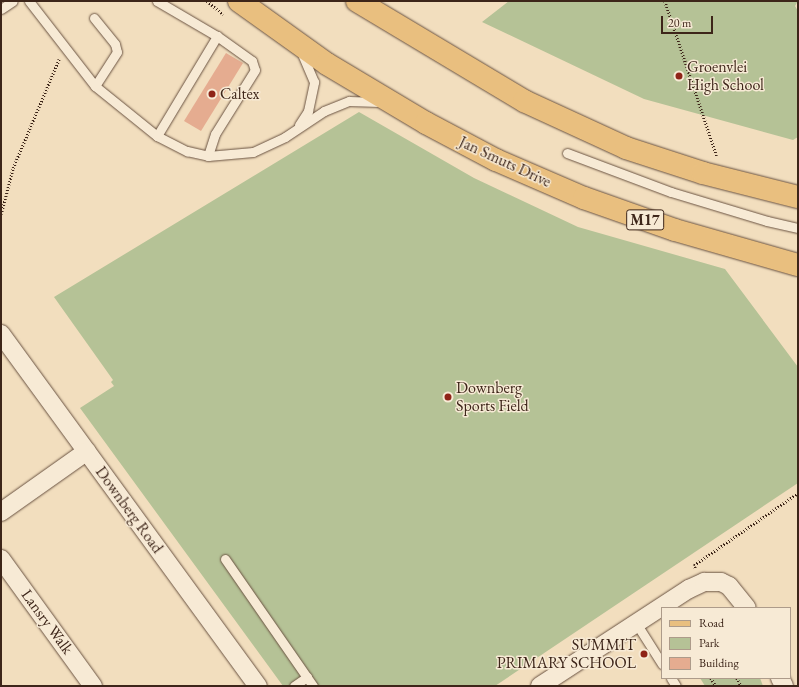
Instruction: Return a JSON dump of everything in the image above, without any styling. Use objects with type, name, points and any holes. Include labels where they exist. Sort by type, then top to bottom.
[{"type":"main road","name":"Jan Smuts Drive","points":[[239,1],[295,42],[391,102],[496,160],[584,198],[674,230],[798,265]]},
{"type":"main road","points":[[357,1],[524,101],[626,148],[703,173],[798,197]]},
{"type":"street","name":"Downberg Road","points":[[1,334],[258,686]]},
{"type":"street","points":[[1,512],[87,451]]},
{"type":"street","name":"Lansry Walk","points":[[1,559],[93,686]]},
{"type":"street","points":[[661,607],[696,585],[712,581],[721,582],[735,591],[746,607]]},
{"type":"street","points":[[540,686],[661,607]]},
{"type":"lane","points":[[1,9],[12,1]]},
{"type":"lane","points":[[29,1],[95,86],[157,136],[187,151],[208,156],[253,152],[285,137],[324,111],[349,101],[391,102]]},
{"type":"lane","points":[[157,1],[217,36],[252,61],[255,70],[215,134],[208,156]]},
{"type":"lane","points":[[94,18],[115,44],[117,52],[95,86]]},
{"type":"lane","points":[[157,136],[217,36]]},
{"type":"lane","points":[[295,42],[310,67],[314,82],[308,111],[297,128]]},
{"type":"lane","points":[[567,153],[671,192],[767,221],[798,228]]},
{"type":"lane","points":[[226,559],[313,686]]},
{"type":"lane","points":[[636,623],[661,662]]},
{"type":"lane","points":[[294,686],[306,676]]},
{"type":"path","points":[[665,1],[718,160],[711,158]]},
{"type":"path","points":[[1,214],[13,168],[64,48]]},
{"type":"path","points":[[696,585],[694,565],[798,492]]},
{"type":"green space","name":"Groenvlei High School","points":[[509,1],[798,1],[795,6],[798,11],[798,137],[793,140],[644,99],[482,22]]},
{"type":"green space","name":"Downberg Sports Field","points":[[359,112],[474,178],[578,227],[725,269],[798,367],[798,483],[495,686],[283,686],[80,408],[114,386],[111,382],[113,380],[54,297]]},
{"type":"green space","points":[[701,679],[760,679],[763,686],[705,686]]},
{"type":"building","name":"Caltex","points":[[226,53],[243,63],[201,131],[184,121]]},
{"type":"place","name":"Groenvlei High School","points":[[679,76]]},
{"type":"place","name":"Caltex","points":[[212,94]]},
{"type":"place","name":"Downberg Sports Field","points":[[448,397]]},
{"type":"place","name":"SUMMIT PRIMARY SCHOOL","points":[[644,654]]}]
